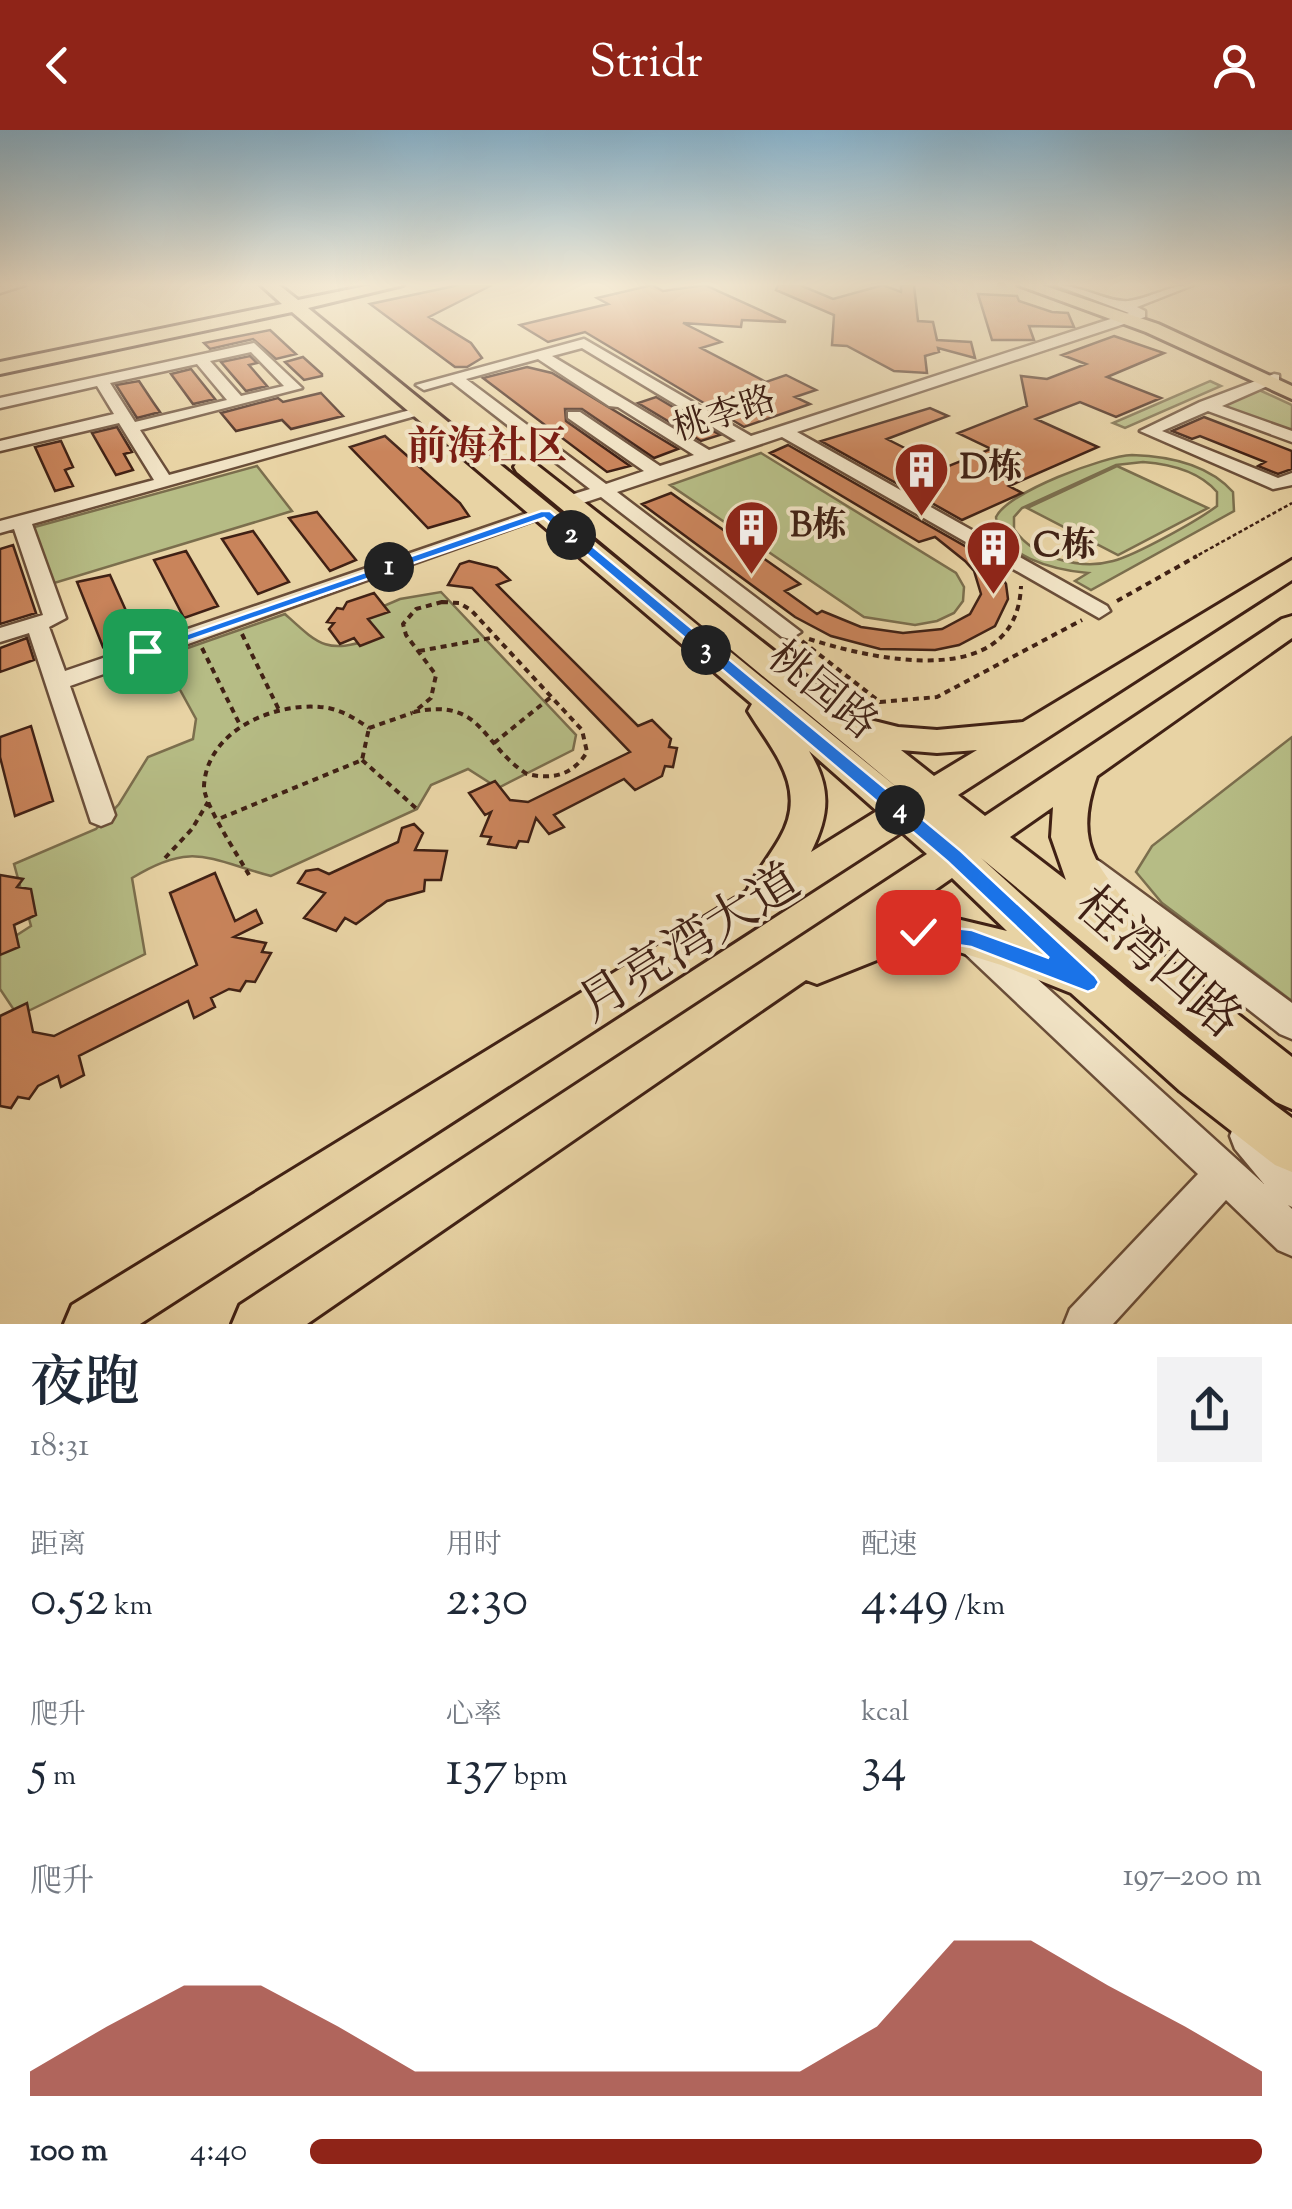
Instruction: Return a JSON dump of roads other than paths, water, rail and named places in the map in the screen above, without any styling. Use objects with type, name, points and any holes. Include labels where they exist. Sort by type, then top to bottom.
[{"type":"main road","points":[[0,360],[92,341]]},
{"type":"main road","points":[[0,368],[129,341]]},
{"type":"main road","name":"桃园路","points":[[362,341],[557,508],[834,718],[916,804]]},
{"type":"main road","points":[[1186,341],[1292,389]]},
{"type":"main road","name":"桃园路","points":[[557,508],[736,676],[916,804],[968,847]]},
{"type":"main road","name":"月亮湾大道","points":[[91,1324],[1292,568]]},
{"type":"main road","name":"月亮湾大道","points":[[259,1324],[767,984],[1292,625]]},
{"type":"main road","points":[[736,676],[792,747],[810,784],[808,823],[758,904]]},
{"type":"main road","points":[[834,718],[878,735],[932,744],[968,742],[1040,726]]},
{"type":"main road","points":[[1082,770],[1067,812],[1066,834],[1095,898],[1161,980]]},
{"type":"main road","name":"桂湾四路","points":[[968,847],[1161,980],[1292,1086]]},
{"type":"main road","name":"桂湾四路","points":[[968,847],[1088,982],[1196,1075],[1292,1148]]},
{"type":"main road","points":[[767,984],[902,935],[932,932],[972,939],[1088,982]]},
{"type":"street","name":"桃李路","points":[[56,682],[604,490],[1048,341]]},
{"type":"street","points":[[0,635],[56,618],[10,524],[164,482],[425,398],[454,377],[540,354],[584,344],[749,442]]},
{"type":"street","points":[[0,404],[254,347],[294,388],[0,446]]},
{"type":"street","points":[[540,354],[707,456]]},
{"type":"street","points":[[202,359],[237,402]]},
{"type":"street","points":[[454,377],[790,632]]},
{"type":"street","points":[[1270,379],[1148,431],[1279,486],[1292,478]]},
{"type":"street","points":[[102,381],[164,482]]},
{"type":"street","points":[[657,472],[574,415],[661,390]]},
{"type":"street","points":[[1206,404],[1292,437]]},
{"type":"street","points":[[783,431],[1100,611]]},
{"type":"street","points":[[37,623],[101,815]]},
{"type":"street","points":[[1076,860],[1292,1023]]},
{"type":"street","points":[[972,939],[1292,1236]]},
{"type":"street","points":[[1256,1057],[1292,1078]]},
{"type":"street","points":[[1196,1075],[1292,1188]]},
{"type":"street","points":[[1085,1324],[1224,1174]]},
{"type":"place","name":"D栋","points":[[921,518]]},
{"type":"place","name":"B栋","points":[[751,576]]},
{"type":"place","name":"C栋","points":[[994,596]]},
{"type":"district","name":"前海社区","points":[[487,449]]}]
